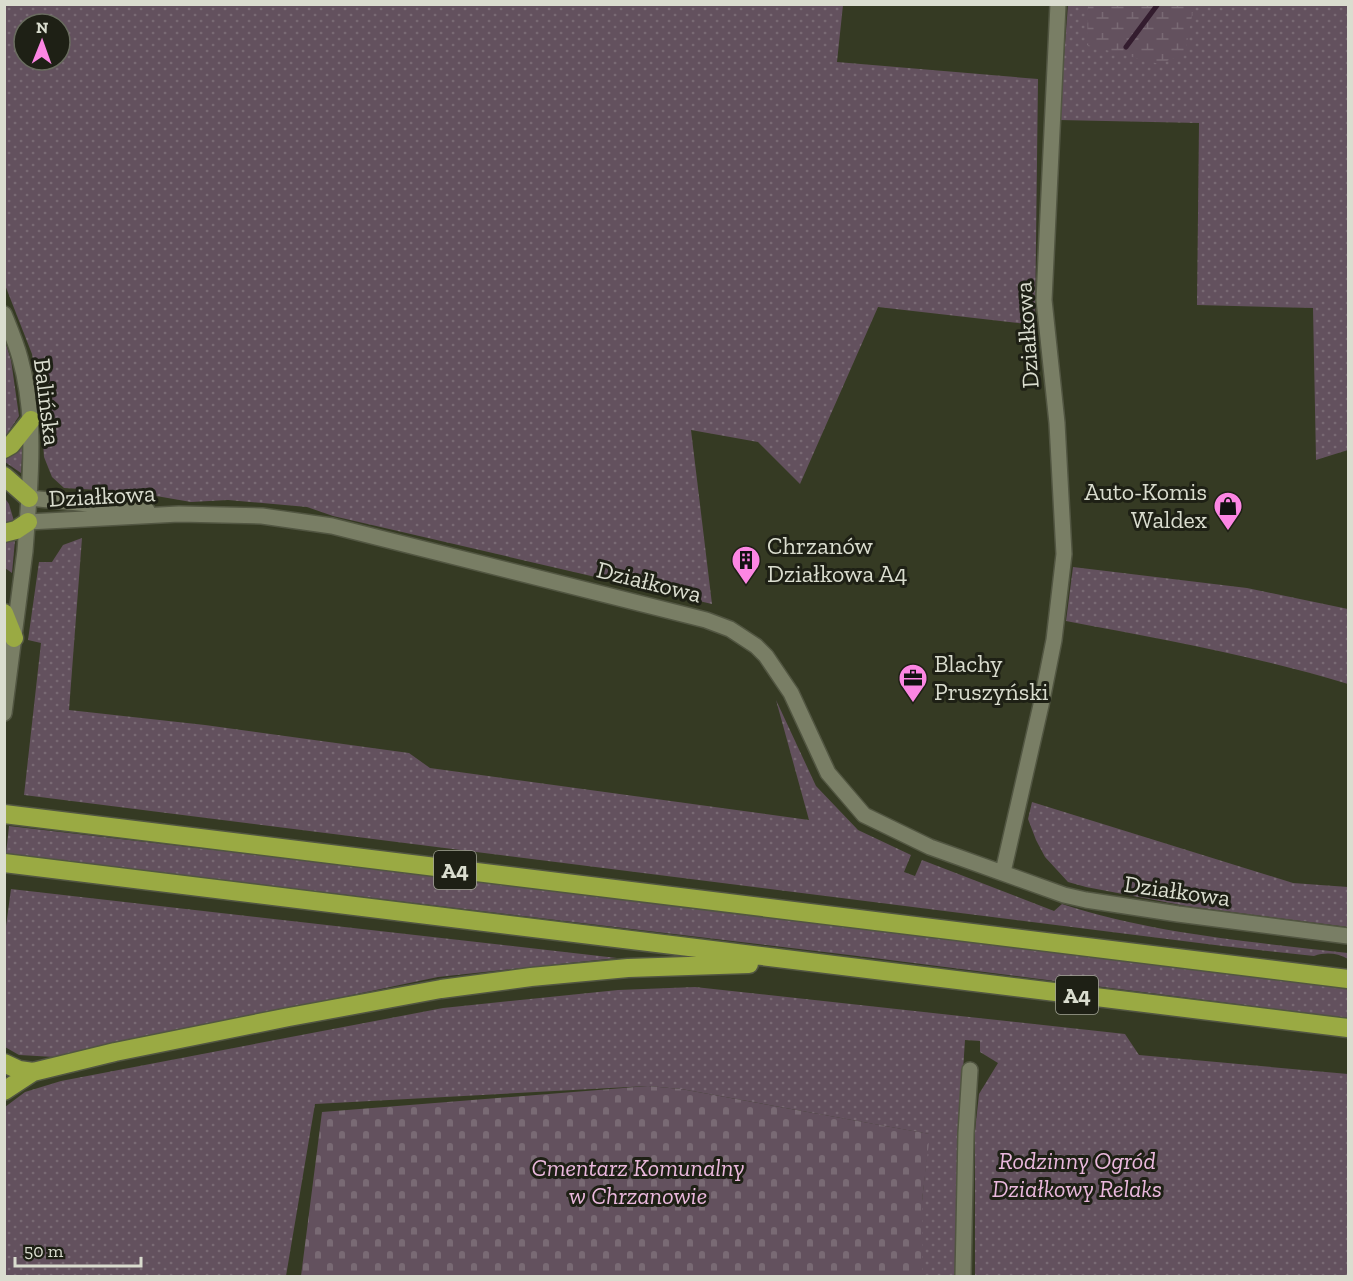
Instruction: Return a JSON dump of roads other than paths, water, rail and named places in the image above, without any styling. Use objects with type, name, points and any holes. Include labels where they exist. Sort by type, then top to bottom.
[{"type":"highway","points":[[4,449],[31,420]]},
{"type":"highway","points":[[4,476],[29,498]]},
{"type":"highway","points":[[4,533],[16,530],[28,522]]},
{"type":"highway","points":[[4,613],[14,638]]},
{"type":"highway","name":"A4","points":[[4,814],[1348,979]]},
{"type":"highway","name":"A4","points":[[4,863],[1348,1028]]},
{"type":"highway","points":[[4,1092],[33,1072],[115,1052],[266,1021],[463,986],[628,968],[806,962]]},
{"type":"highway","points":[[4,1063],[19,1070],[33,1072]]},
{"type":"street","name":"Działkowa","points":[[1003,872],[1046,683],[1054,639],[1064,554],[1058,434],[1044,300],[1058,4]]},
{"type":"street","name":"Balińska","points":[[4,314],[20,358],[31,420],[32,464],[28,522],[4,713]]},
{"type":"street","name":"Działkowa","points":[[29,498],[125,506],[179,514]]},
{"type":"street","name":"Działkowa","points":[[28,522],[179,514],[262,516],[332,526],[706,620],[730,628],[766,656],[791,693],[828,773],[864,814],[930,847],[1086,900],[1348,936]]},
{"type":"street","points":[[963,1276],[966,1133],[970,1070]]},
{"type":"waterway","points":[[1126,47],[1158,4]]},
{"type":"place","name":"Auto-Komis Waldex","points":[[1228,532]]},
{"type":"place","name":"Chrzanów Działkowa A4","points":[[746,586]]},
{"type":"place","name":"Blachy Pruszyński","points":[[913,704]]},
{"type":"park label","name":"Rodzinny Ogród Działkowy Relaks","points":[[1077,1175]]},
{"type":"park label","name":"Cmentarz Komunalny w Chrzanowie","points":[[638,1182]]}]
